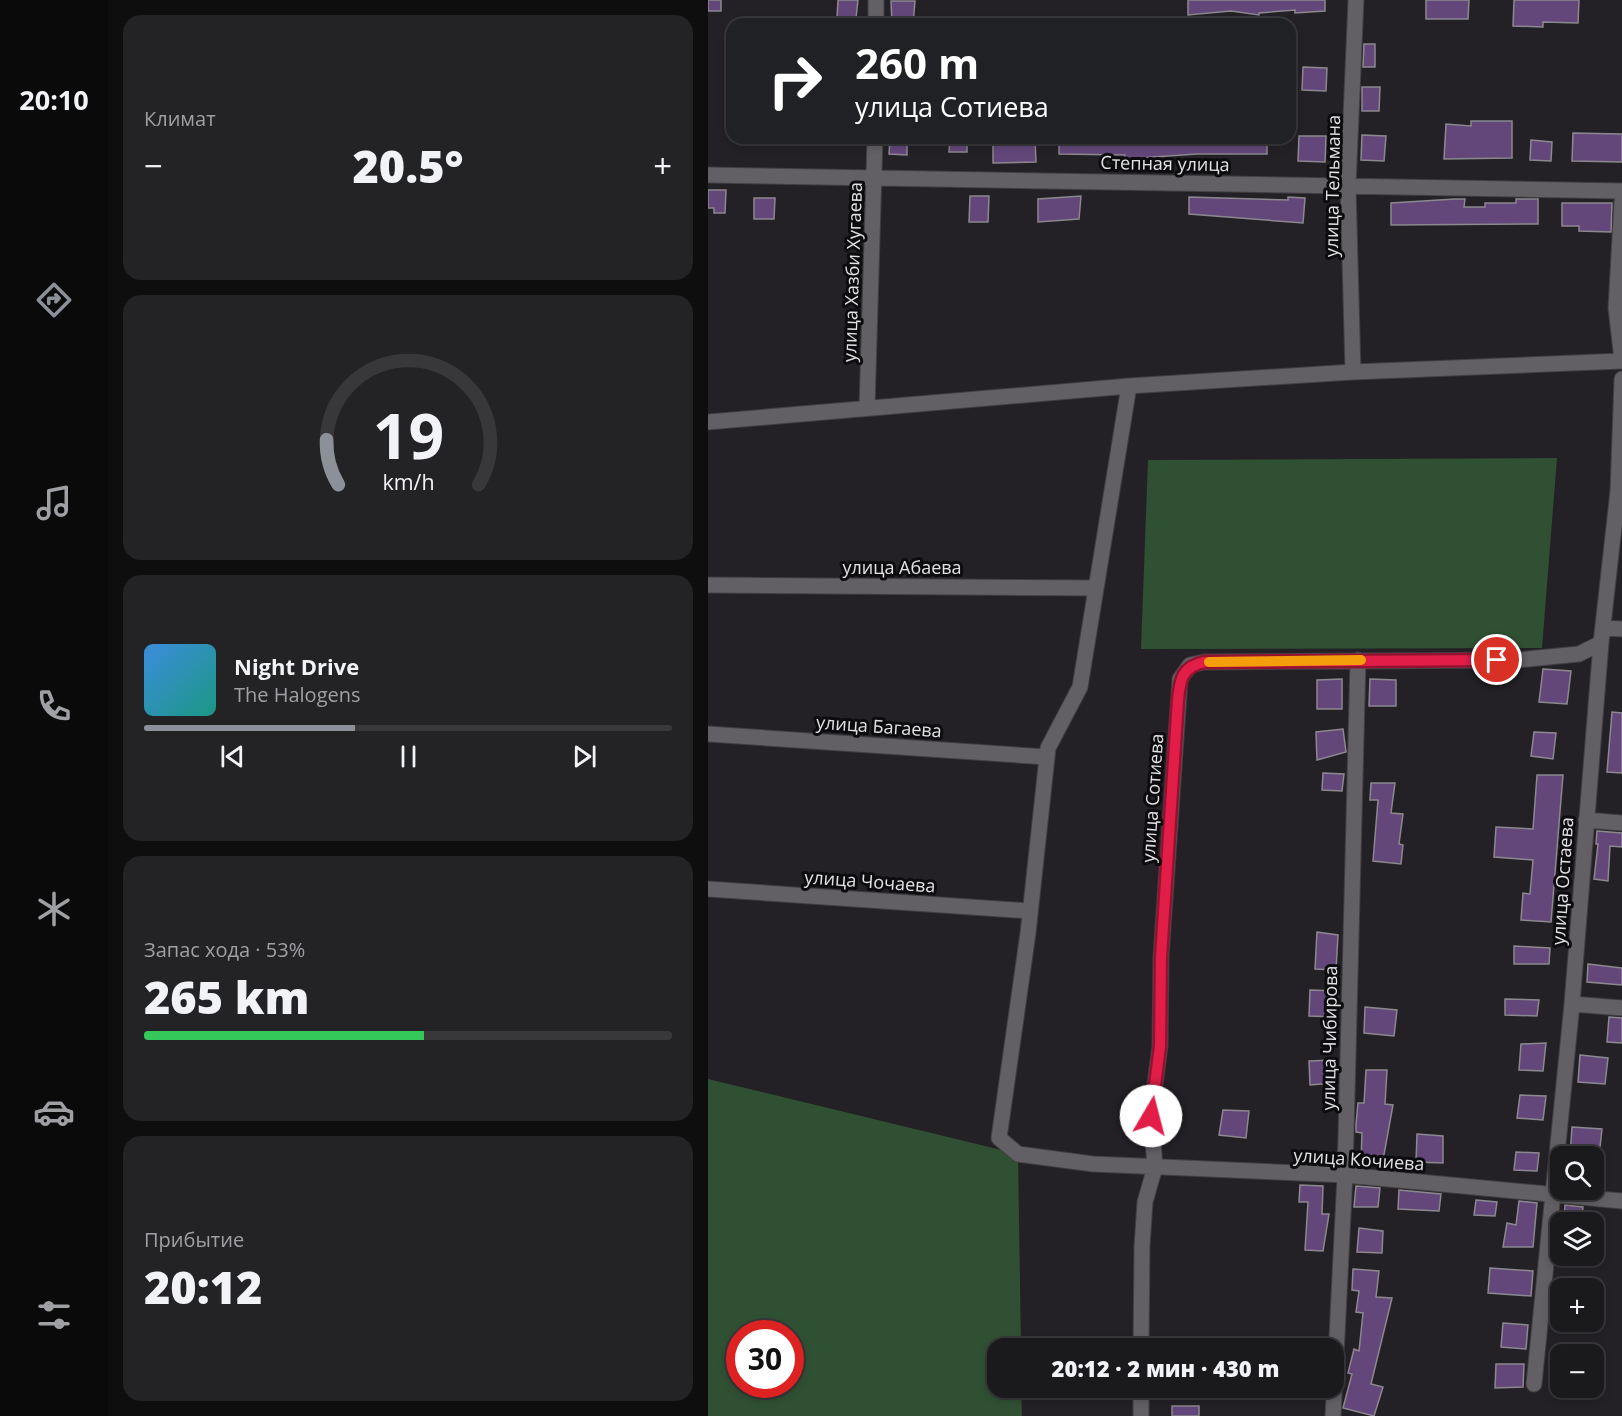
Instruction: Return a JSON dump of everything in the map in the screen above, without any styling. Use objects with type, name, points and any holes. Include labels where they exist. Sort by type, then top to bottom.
[{"type":"street","points":[[876,0],[876,18]]},
{"type":"street","name":"улица Тельмана","points":[[1353,372],[1348,186],[1356,0]]},
{"type":"street","name":"улица Хазби Хугаева","points":[[867,408],[875,144]]},
{"type":"street","name":"Степная улица","points":[[708,175],[1622,191]]},
{"type":"street","points":[[708,422],[1129,386],[1353,372],[1622,360],[1616,308],[1622,201]]},
{"type":"street","name":"улица Остаева","points":[[1558,1146],[1572,1004],[1601,644],[1618,491],[1622,379]]},
{"type":"street","points":[[1030,911],[1048,748],[1080,687],[1129,386]]},
{"type":"street","name":"улица Абаева","points":[[708,585],[1096,588]]},
{"type":"street","points":[[1603,628],[1622,629]]},
{"type":"street","name":"улица Сотиева","points":[[1142,1338],[1143,1235],[1146,1202],[1155,1167],[1151,1116],[1160,1046],[1161,957],[1180,679],[1190,665],[1204,662],[1553,658],[1579,654],[1601,644]]},
{"type":"street","name":"улица Чибирова","points":[[1333,1416],[1345,1175],[1358,660]]},
{"type":"street","name":"улица Багаева","points":[[708,734],[1047,757]]},
{"type":"street","points":[[1586,820],[1622,823]]},
{"type":"street","name":"улица Чочаева","points":[[708,890],[1030,911]]},
{"type":"street","name":"улица Кочиева","points":[[1030,911],[999,1138],[1018,1154],[1093,1164],[1345,1175],[1550,1196]]},
{"type":"street","points":[[1572,1004],[1622,1008]]},
{"type":"street","name":"улица Остаева","points":[[1534,1384],[1553,1200]]},
{"type":"street","name":"улица Кочиева","points":[[1604,1200],[1622,1201]]},
{"type":"street","points":[[1141,1398],[1141,1416]]},
{"type":"green space","points":[[1557,458],[1542,648],[1141,649],[1148,460]]},
{"type":"green space","points":[[708,1079],[1018,1154],[1021,1338],[987,1338],[987,1398],[1021,1398],[1022,1416],[708,1416]]},
{"type":"building","points":[[708,0],[721,0],[721,11],[708,11]]},
{"type":"building","points":[[838,0],[858,0],[856,18],[837,18]]},
{"type":"building","points":[[1188,0],[1325,0],[1325,11],[1295,13],[1295,10],[1259,13],[1259,15],[1231,11],[1188,15]]},
{"type":"building","points":[[1426,0],[1469,0],[1468,19],[1426,19]]},
{"type":"building","points":[[1514,0],[1579,0],[1578,23],[1543,22],[1543,27],[1513,26]]},
{"type":"building","points":[[891,1],[915,1],[914,18],[892,18]]},
{"type":"building","points":[[1364,44],[1375,44],[1375,67],[1363,67]]},
{"type":"building","points":[[1303,67],[1327,68],[1326,91],[1302,90]]},
{"type":"building","points":[[1362,87],[1380,87],[1379,111],[1362,111]]},
{"type":"building","points":[[1471,121],[1512,121],[1512,158],[1444,159],[1446,124],[1471,126]]},
{"type":"building","points":[[1573,133],[1622,134],[1622,162],[1572,161]]},
{"type":"building","points":[[1362,135],[1386,136],[1384,161],[1361,160]]},
{"type":"building","points":[[1299,136],[1326,136],[1325,162],[1298,161]]},
{"type":"building","points":[[1531,140],[1552,142],[1551,161],[1530,160]]},
{"type":"building","points":[[890,144],[907,144],[907,155],[889,154]]},
{"type":"building","points":[[950,144],[967,144],[967,152],[949,152]]},
{"type":"building","points":[[993,144],[1035,144],[1036,162],[993,163]]},
{"type":"building","points":[[1059,144],[1267,144],[1267,154],[1197,154],[1125,159],[1125,155],[1059,154]]},
{"type":"building","points":[[708,190],[726,190],[725,213],[714,213],[714,208],[708,208]]},
{"type":"building","points":[[970,196],[989,196],[988,222],[969,222]]},
{"type":"building","points":[[1081,196],[1079,219],[1038,222],[1038,199]]},
{"type":"building","points":[[1189,197],[1288,200],[1288,197],[1305,198],[1303,223],[1189,214]]},
{"type":"building","points":[[754,198],[775,198],[774,219],[754,219]]},
{"type":"building","points":[[1465,199],[1464,207],[1485,207],[1485,203],[1516,203],[1516,199],[1538,199],[1538,224],[1391,225],[1391,203]]},
{"type":"building","points":[[1562,203],[1612,203],[1611,232],[1579,231],[1579,226],[1562,226]]},
{"type":"building","points":[[1543,669],[1571,671],[1567,704],[1539,702]]},
{"type":"building","points":[[1342,679],[1342,709],[1317,709],[1317,680]]},
{"type":"building","points":[[1370,679],[1396,680],[1396,706],[1369,706]]},
{"type":"building","points":[[1612,712],[1622,713],[1622,773],[1607,772]]},
{"type":"building","points":[[1343,729],[1346,752],[1317,760],[1316,732]]},
{"type":"building","points":[[1534,732],[1556,733],[1553,759],[1531,756]]},
{"type":"building","points":[[1323,773],[1344,774],[1342,791],[1322,790]]},
{"type":"building","points":[[1537,775],[1563,775],[1551,922],[1521,920],[1523,893],[1530,894],[1533,860],[1494,857],[1496,827],[1533,829]]},
{"type":"building","points":[[1371,783],[1395,783],[1391,813],[1403,814],[1399,844],[1403,845],[1401,864],[1373,861],[1378,800],[1370,800]]},
{"type":"building","points":[[1597,831],[1622,833],[1622,847],[1610,846],[1608,881],[1594,879],[1598,844],[1596,844]]},
{"type":"building","points":[[1317,932],[1338,935],[1336,970],[1315,969]]},
{"type":"building","points":[[1514,946],[1550,948],[1549,964],[1514,964]]},
{"type":"building","points":[[1588,964],[1622,968],[1622,985],[1587,982]]},
{"type":"building","points":[[1310,990],[1338,991],[1336,1017],[1309,1016]]},
{"type":"building","points":[[1505,999],[1539,1000],[1537,1016],[1505,1015]]},
{"type":"building","points":[[1365,1007],[1397,1010],[1394,1036],[1364,1033]]},
{"type":"building","points":[[1609,1017],[1622,1018],[1622,1043],[1607,1042]]},
{"type":"building","points":[[1546,1043],[1543,1071],[1519,1070],[1521,1044]]},
{"type":"building","points":[[1580,1055],[1608,1058],[1605,1084],[1578,1082]]},
{"type":"building","points":[[1334,1060],[1333,1083],[1310,1085],[1309,1061]]},
{"type":"building","points":[[1366,1070],[1387,1070],[1385,1104],[1393,1105],[1383,1160],[1361,1161],[1362,1133],[1356,1132],[1356,1124],[1358,1103],[1364,1103]]},
{"type":"building","points":[[1520,1095],[1546,1096],[1543,1120],[1517,1118]]},
{"type":"building","points":[[1223,1110],[1249,1111],[1246,1138],[1219,1135]]},
{"type":"building","points":[[1572,1127],[1602,1129],[1600,1146],[1571,1146]]},
{"type":"building","points":[[1417,1134],[1443,1136],[1443,1163],[1416,1162]]},
{"type":"building","points":[[1516,1152],[1539,1153],[1537,1171],[1514,1170]]},
{"type":"building","points":[[1300,1185],[1323,1186],[1322,1214],[1329,1214],[1323,1251],[1305,1250],[1308,1202],[1299,1202]]},
{"type":"building","points":[[1356,1186],[1380,1188],[1378,1207],[1354,1207]]},
{"type":"building","points":[[1399,1190],[1441,1194],[1439,1211],[1398,1209]]},
{"type":"building","points":[[1476,1200],[1497,1202],[1495,1216],[1474,1215]]},
{"type":"building","points":[[1519,1201],[1537,1203],[1533,1247],[1503,1247],[1507,1223],[1516,1225]]},
{"type":"building","points":[[1565,1205],[1583,1207],[1583,1212],[1564,1212]]},
{"type":"building","points":[[1359,1228],[1383,1231],[1382,1253],[1357,1252]]},
{"type":"building","points":[[1490,1268],[1533,1271],[1531,1296],[1488,1293]]},
{"type":"building","points":[[1353,1269],[1379,1271],[1376,1297],[1392,1298],[1371,1384],[1383,1387],[1374,1416],[1343,1408],[1352,1374],[1348,1373],[1354,1349],[1359,1351],[1363,1313],[1356,1312],[1359,1291],[1352,1290]]},
{"type":"building","points":[[1503,1323],[1528,1325],[1526,1349],[1501,1347]]},
{"type":"building","points":[[1496,1364],[1524,1364],[1523,1387],[1495,1388]]},
{"type":"building","points":[[1172,1406],[1199,1406],[1199,1416],[1172,1416]]},
{"type":"slow traffic","points":[[1209,662],[1361,660]]},
{"type":"route","points":[[1151,1116],[1160,1046],[1161,957],[1178,700],[1180,679],[1190,665],[1204,662],[1497,660]]}]
